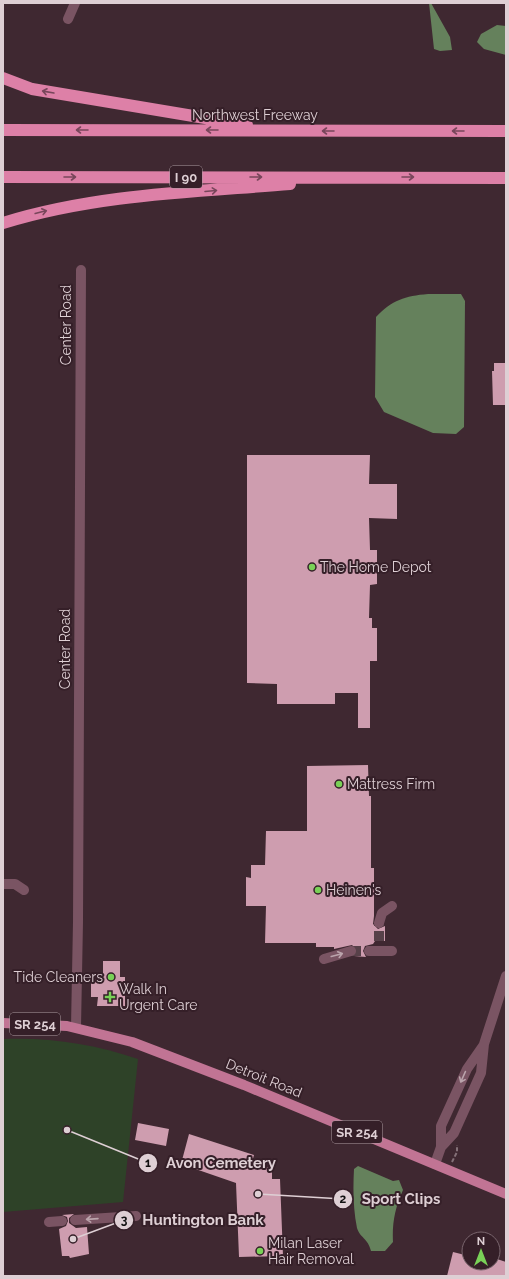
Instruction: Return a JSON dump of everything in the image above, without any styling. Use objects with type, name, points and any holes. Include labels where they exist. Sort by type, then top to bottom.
[{"type":"highway","points":[[3,78],[32,89],[279,130]]},
{"type":"highway","name":"Northwest Freeway","points":[[3,130],[506,131]]},
{"type":"highway","name":"I 90","points":[[3,177],[506,178]]},
{"type":"highway","points":[[3,223],[48,210],[91,202],[369,177]]},
{"type":"main road","name":"Detroit Road","points":[[3,1023],[76,1027],[117,1037],[171,1055],[506,1194]]},
{"type":"street","points":[[68,19],[75,3]]},
{"type":"street","name":"Center Road","points":[[76,1027],[78,922],[81,270]]},
{"type":"street","points":[[3,884],[15,884],[24,890]]},
{"type":"street","points":[[379,923],[382,913],[392,906]]},
{"type":"street","points":[[376,948],[392,951]]},
{"type":"street","points":[[324,959],[351,951]]},
{"type":"street","points":[[441,1147],[454,1132],[481,1074],[484,1044],[506,976]]},
{"type":"street","points":[[435,1164],[441,1147],[441,1126],[467,1069],[484,1044]]},
{"type":"street","points":[[75,1220],[136,1216]]},
{"type":"street","points":[[49,1222],[62,1221]]},
{"type":"shaded area","points":[[429,3],[431,3],[450,37],[452,50],[440,51],[434,49]]},
{"type":"shaded area","points":[[497,25],[506,26],[506,55],[484,49],[477,42],[481,34]]},
{"type":"shaded area","points":[[428,294],[461,294],[465,301],[464,427],[456,434],[433,433],[384,412],[375,397],[376,317],[382,311],[399,300],[412,296]]},
{"type":"shaded area","points":[[3,1039],[55,1040],[105,1049],[138,1059],[123,1202],[3,1212]]},
{"type":"shaded area","points":[[358,1166],[393,1181],[399,1180],[403,1190],[395,1216],[393,1242],[385,1251],[371,1251],[368,1243],[357,1228],[353,1183],[354,1169]]},
{"type":"building","points":[[494,363],[506,363],[506,405],[493,405],[492,371],[494,371]]},
{"type":"building","name":"The Home Depot","points":[[247,455],[370,455],[369,484],[397,484],[397,519],[369,518],[370,550],[377,550],[377,584],[370,585],[369,618],[372,618],[372,628],[377,628],[377,661],[370,661],[370,728],[358,728],[358,693],[335,693],[335,704],[277,704],[277,684],[247,683]]},
{"type":"building","points":[[368,765],[369,796],[371,796],[371,868],[374,868],[373,924],[378,929],[385,926],[385,941],[375,941],[373,944],[365,946],[363,951],[366,957],[354,956],[357,950],[352,945],[334,949],[334,947],[316,947],[316,943],[265,943],[266,906],[246,906],[246,877],[251,878],[251,865],[265,865],[266,831],[307,831],[307,766]]},
{"type":"building","points":[[103,961],[120,961],[120,977],[125,977],[125,1006],[97,1006],[98,997],[91,997],[91,979],[98,979],[98,976],[103,976]]},
{"type":"building","points":[[138,1123],[169,1129],[166,1146],[135,1140]]},
{"type":"building","points":[[189,1134],[254,1155],[252,1162],[272,1169],[272,1179],[280,1179],[283,1256],[239,1257],[236,1183],[181,1164]]},
{"type":"building","points":[[74,1214],[69,1218],[69,1223],[76,1228],[87,1227],[89,1254],[70,1258],[69,1256],[62,1256],[59,1229],[66,1226],[68,1221],[67,1217],[62,1215]]},
{"type":"building","points":[[453,1252],[461,1254],[461,1271],[501,1271],[501,1260],[506,1262],[506,1276],[447,1276]]},
{"type":"tunnel","points":[[379,923],[379,941]]},
{"type":"tunnel","points":[[351,951],[369,951]]},
{"type":"place","name":"The Home Depot","points":[[312,567]]},
{"type":"place","name":"Mattress Firm","points":[[339,784]]},
{"type":"place","name":"Heinen's","points":[[318,890]]},
{"type":"place","name":"Tide Cleaners","points":[[111,977]]},
{"type":"place","name":"Walk In Urgent Care","points":[[110,997]]},
{"type":"place","name":"Avon Cemetery","points":[[67,1130]]},
{"type":"place","name":"Sport Clips","points":[[258,1194]]},
{"type":"place","name":"Huntington Bank","points":[[73,1239]]},
{"type":"place","name":"Milan Laser Hair Removal","points":[[260,1251]]}]
